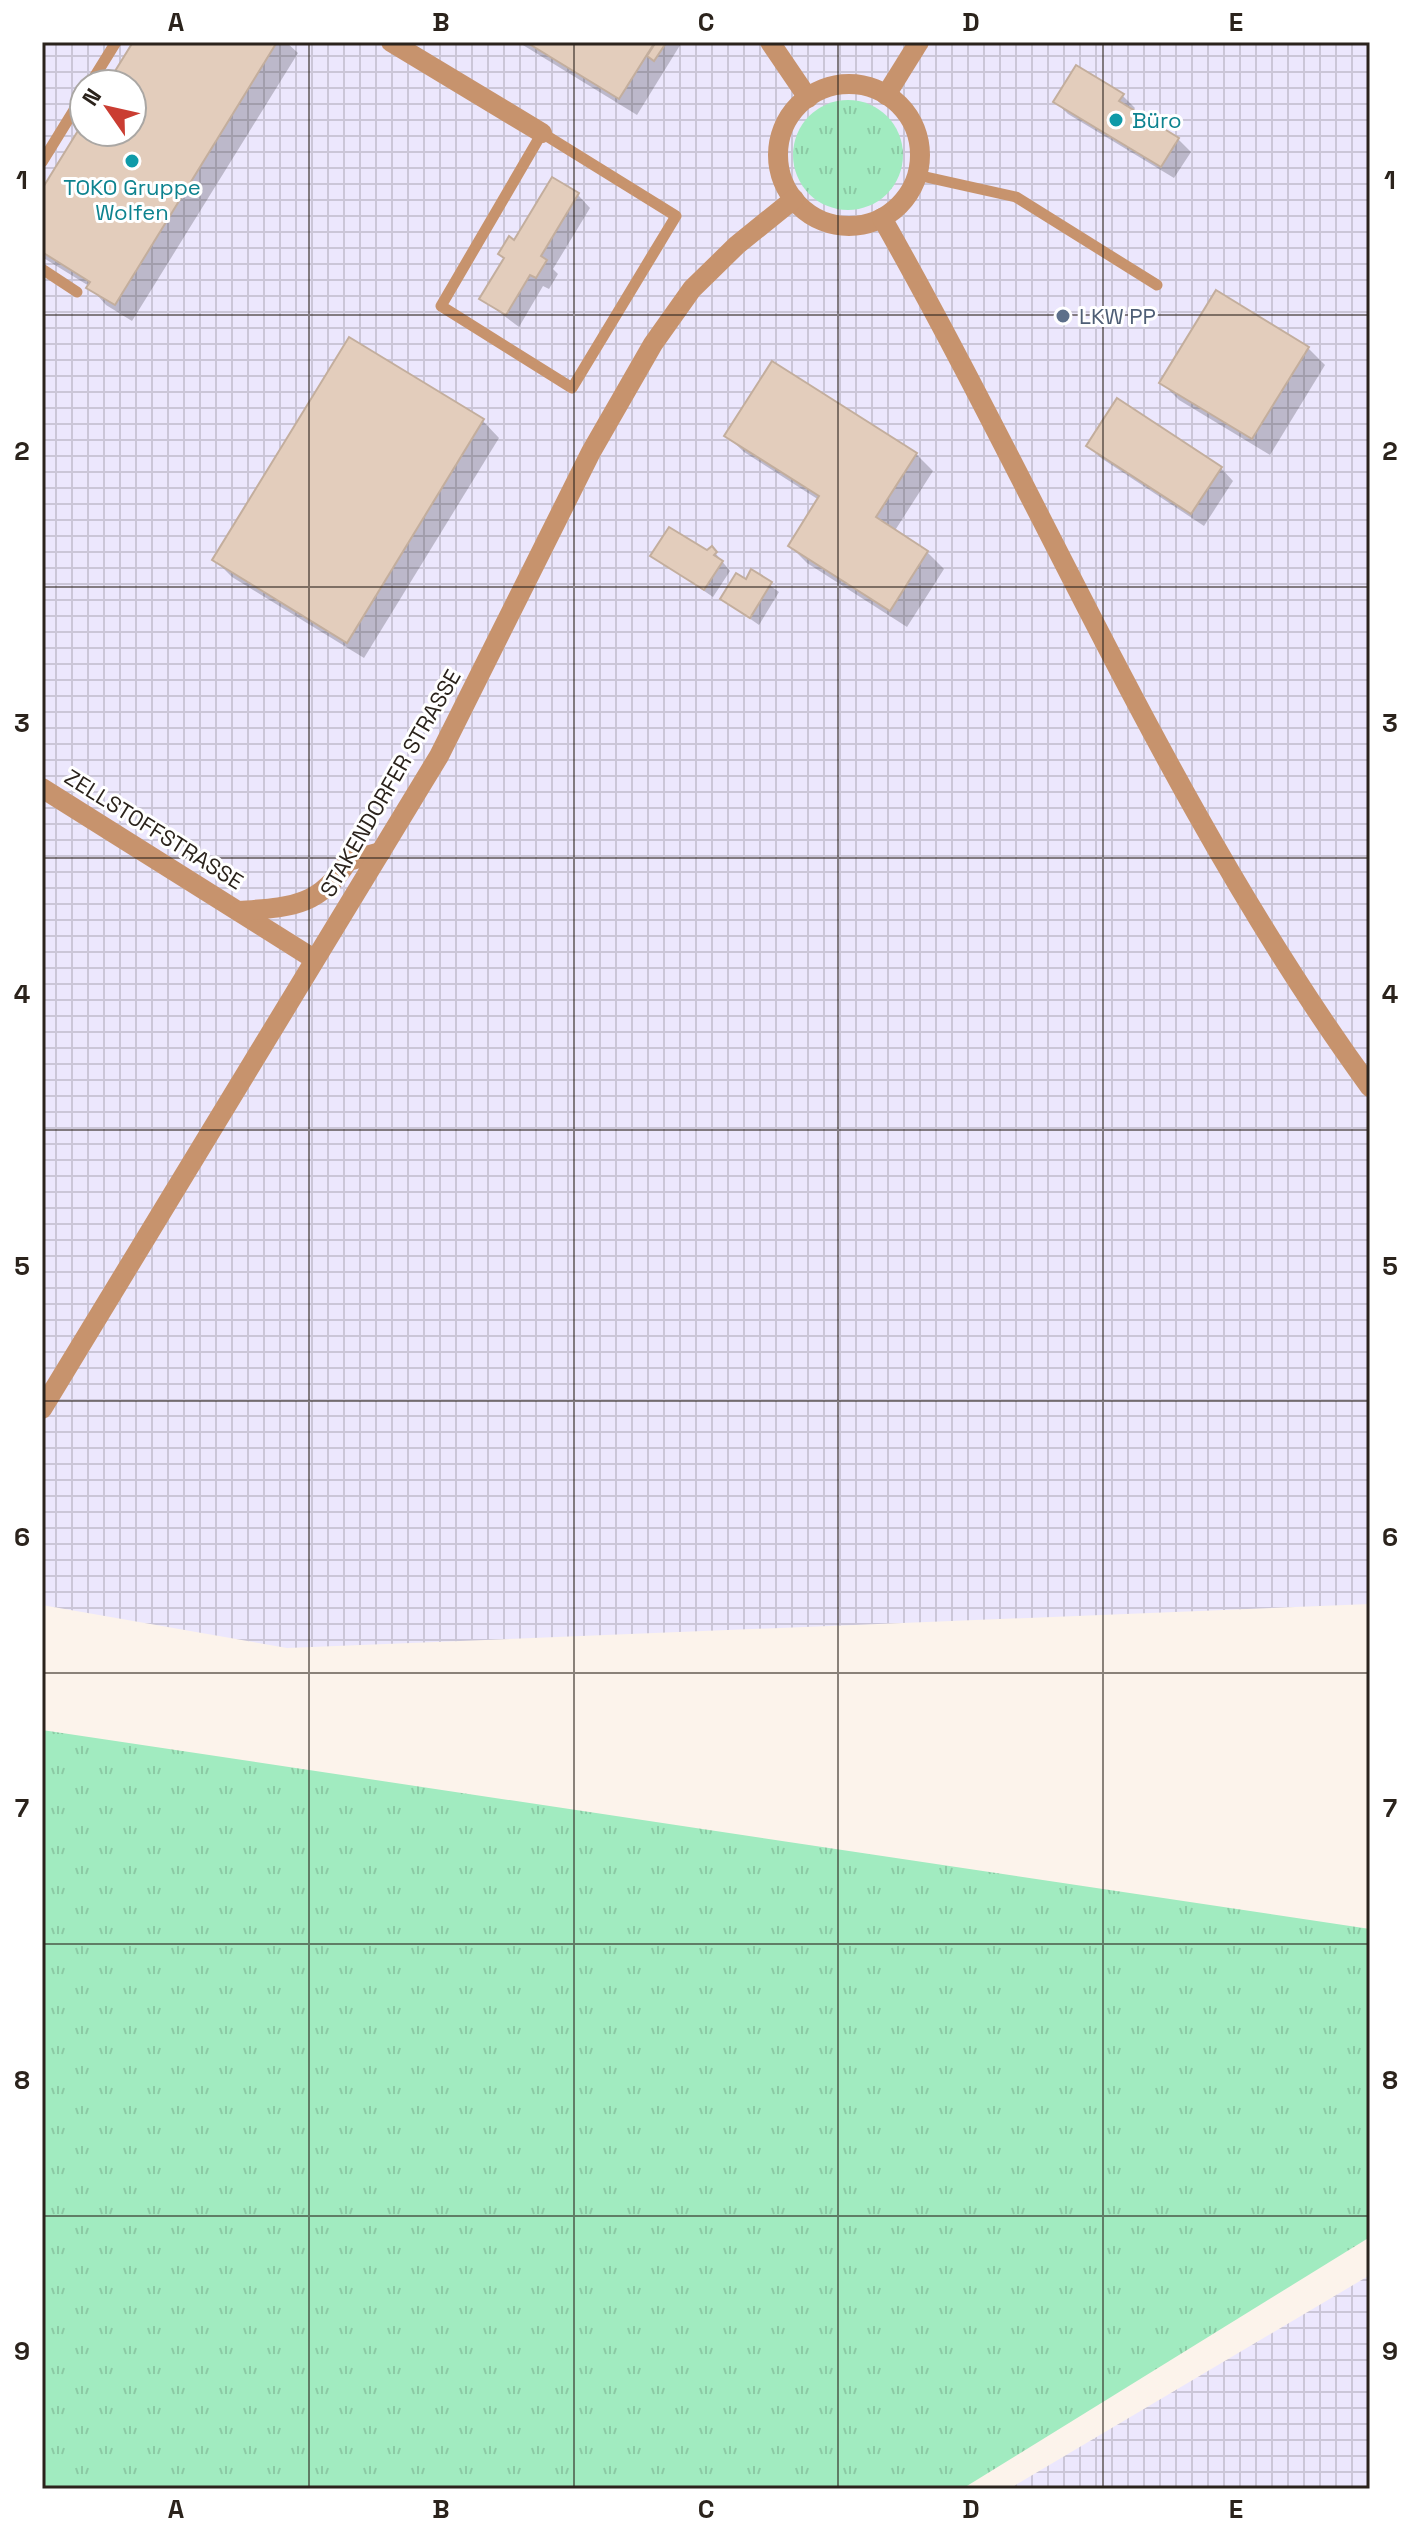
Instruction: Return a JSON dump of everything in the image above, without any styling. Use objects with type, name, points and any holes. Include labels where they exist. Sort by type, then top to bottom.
[{"type":"street","points":[[391,42],[542,133]]},
{"type":"street","points":[[770,42],[808,98]]},
{"type":"street","points":[[886,95],[919,42]]},
{"type":"street","points":[[847,85],[886,95],[908,117],[915,130],[919,145],[917,175],[904,200],[882,218],[855,226],[827,223],[794,199],[779,165],[780,139],[790,116],[820,91],[847,85]]},
{"type":"street","name":"STAKENDORFER STRASSE","points":[[42,1409],[381,852],[461,714],[591,452],[653,344],[692,289],[737,245],[794,199]]},
{"type":"street","points":[[882,218],[1221,859],[1295,982],[1370,1087]]},
{"type":"street","name":"ZELLSTOFFSTRASSE","points":[[42,788],[314,959]]},
{"type":"street","name":"ZELLSTOFFSTRASSE","points":[[240,911],[279,908],[316,897],[333,884],[348,861],[381,852]]},
{"type":"lane","points":[[100,68],[116,42]]},
{"type":"lane","points":[[42,162],[68,120]]},
{"type":"lane","points":[[542,133],[676,216],[572,388],[441,306],[542,133]]},
{"type":"lane","points":[[917,175],[1016,197],[1157,285]]},
{"type":"lane","points":[[42,269],[77,292]]},
{"type":"shaded area","points":[[42,42],[1370,42],[1370,1604],[287,1648],[42,1605]]},
{"type":"shaded area","points":[[1370,2275],[1370,2489],[1009,2489]]},
{"type":"green space","points":[[848,100],[869,104],[887,116],[899,134],[903,155],[899,176],[887,194],[869,206],[848,210],[827,206],[809,194],[797,176],[793,155],[797,134],[809,116],[827,104]]},
{"type":"green space","points":[[42,1730],[1370,1929],[1370,2237],[962,2489],[42,2489]]},
{"type":"building","name":"TOKO Gruppe Wolfen","points":[[133,42],[277,42],[115,305],[86,288],[90,282],[42,252],[42,189],[68,147],[148,148],[148,68],[117,68]]},
{"type":"building","points":[[526,42],[655,42],[619,99]]},
{"type":"building","points":[[656,42],[666,43],[654,61],[647,56]]},
{"type":"building","name":"Büro","points":[[1076,65],[1124,94],[1119,101],[1179,138],[1161,167],[1053,102]]},
{"type":"building","points":[[552,177],[579,193],[541,256],[547,260],[536,278],[530,275],[506,315],[479,299],[504,258],[498,254],[509,236],[514,240]]},
{"type":"building","points":[[1216,290],[1309,347],[1252,439],[1159,383]]},
{"type":"building","points":[[349,337],[484,419],[347,643],[212,560]]},
{"type":"building","points":[[772,361],[917,453],[876,517],[928,551],[890,611],[788,546],[819,496],[724,436]]},
{"type":"building","points":[[1117,398],[1222,467],[1191,514],[1086,446]]},
{"type":"building","points":[[669,527],[707,550],[712,546],[717,552],[714,555],[723,561],[704,590],[650,556]]},
{"type":"building","points":[[751,569],[772,582],[750,618],[720,599],[736,573],[746,579]]},
{"type":"place","name":"Büro","points":[[1116,120]]},
{"type":"place","name":"TOKO Gruppe Wolfen","points":[[132,161]]},
{"type":"place","name":"LKW PP","points":[[1063,316]]}]
